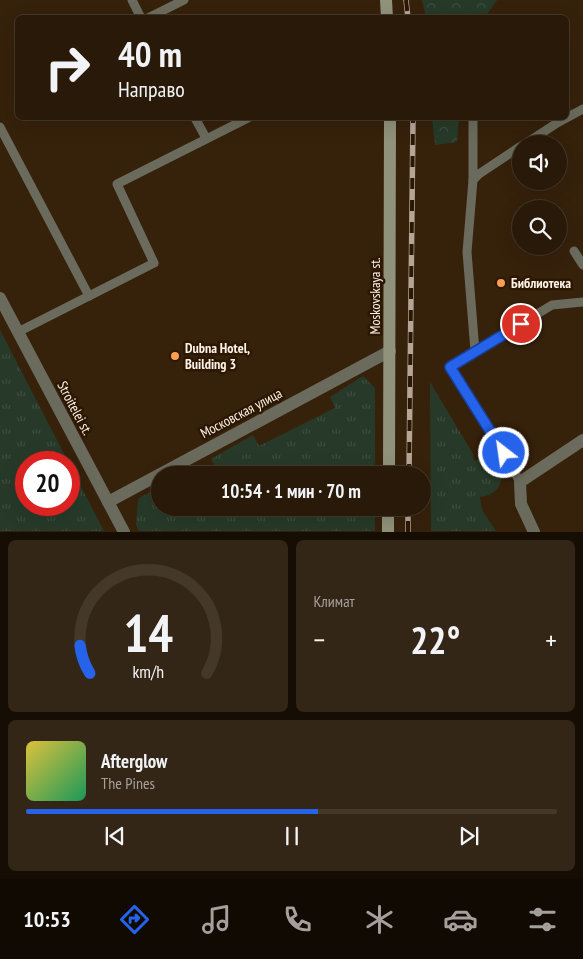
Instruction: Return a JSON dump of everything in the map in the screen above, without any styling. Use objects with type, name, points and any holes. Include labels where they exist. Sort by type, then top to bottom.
[{"type":"main road","points":[[386,0],[387,15]]},
{"type":"main road","name":"Moskovskaya st.","points":[[389,466],[390,120]]},
{"type":"main road","points":[[388,516],[388,532]]},
{"type":"street","name":"Stroitelei st.","points":[[0,298],[124,532]]},
{"type":"street","name":"Московская улица","points":[[108,502],[390,351]]},
{"type":"street","points":[[534,532],[521,504],[520,482],[583,440]]},
{"type":"lane","points":[[132,0],[140,15]]},
{"type":"lane","points":[[154,15],[184,0]]},
{"type":"lane","points":[[569,117],[583,109]]},
{"type":"lane","points":[[196,120],[206,138]]},
{"type":"lane","points":[[18,332],[154,262],[117,184],[244,120]]},
{"type":"lane","points":[[472,120],[473,180],[467,252],[475,351]]},
{"type":"lane","points":[[539,135],[563,120]]},
{"type":"lane","points":[[0,127],[89,296]]},
{"type":"lane","points":[[473,180],[512,152]]},
{"type":"lane","points":[[574,251],[583,265]]},
{"type":"lane","points":[[520,482],[496,439],[450,367],[552,305],[583,302]]},
{"type":"green space","points":[[422,0],[497,0],[486,15],[425,15]]},
{"type":"green space","points":[[432,120],[459,120],[457,142],[435,145]]},
{"type":"green space","points":[[0,330],[62,451],[15,451],[15,516],[80,516],[80,484],[104,531],[0,531]]},
{"type":"green space","points":[[363,376],[375,388],[375,466],[215,466],[211,459],[253,435],[259,446],[335,408],[330,397]]},
{"type":"green space","points":[[430,382],[473,454],[474,461],[484,460],[492,462],[501,474],[498,488],[491,494],[480,497],[482,510],[496,531],[431,531]]},
{"type":"green space","points":[[151,491],[151,516],[375,516],[375,531],[139,531],[136,525],[138,499]]},
{"type":"railway","points":[[406,0],[408,15]]},
{"type":"railway","points":[[409,466],[413,120]]},
{"type":"railway","points":[[408,516],[408,532]]},
{"type":"place","name":"Библиотека","points":[[501,283]]},
{"type":"place","name":"Dubna Hotel, Building 3","points":[[175,356]]},
{"type":"route","points":[[504,453],[450,367],[521,324]]}]
